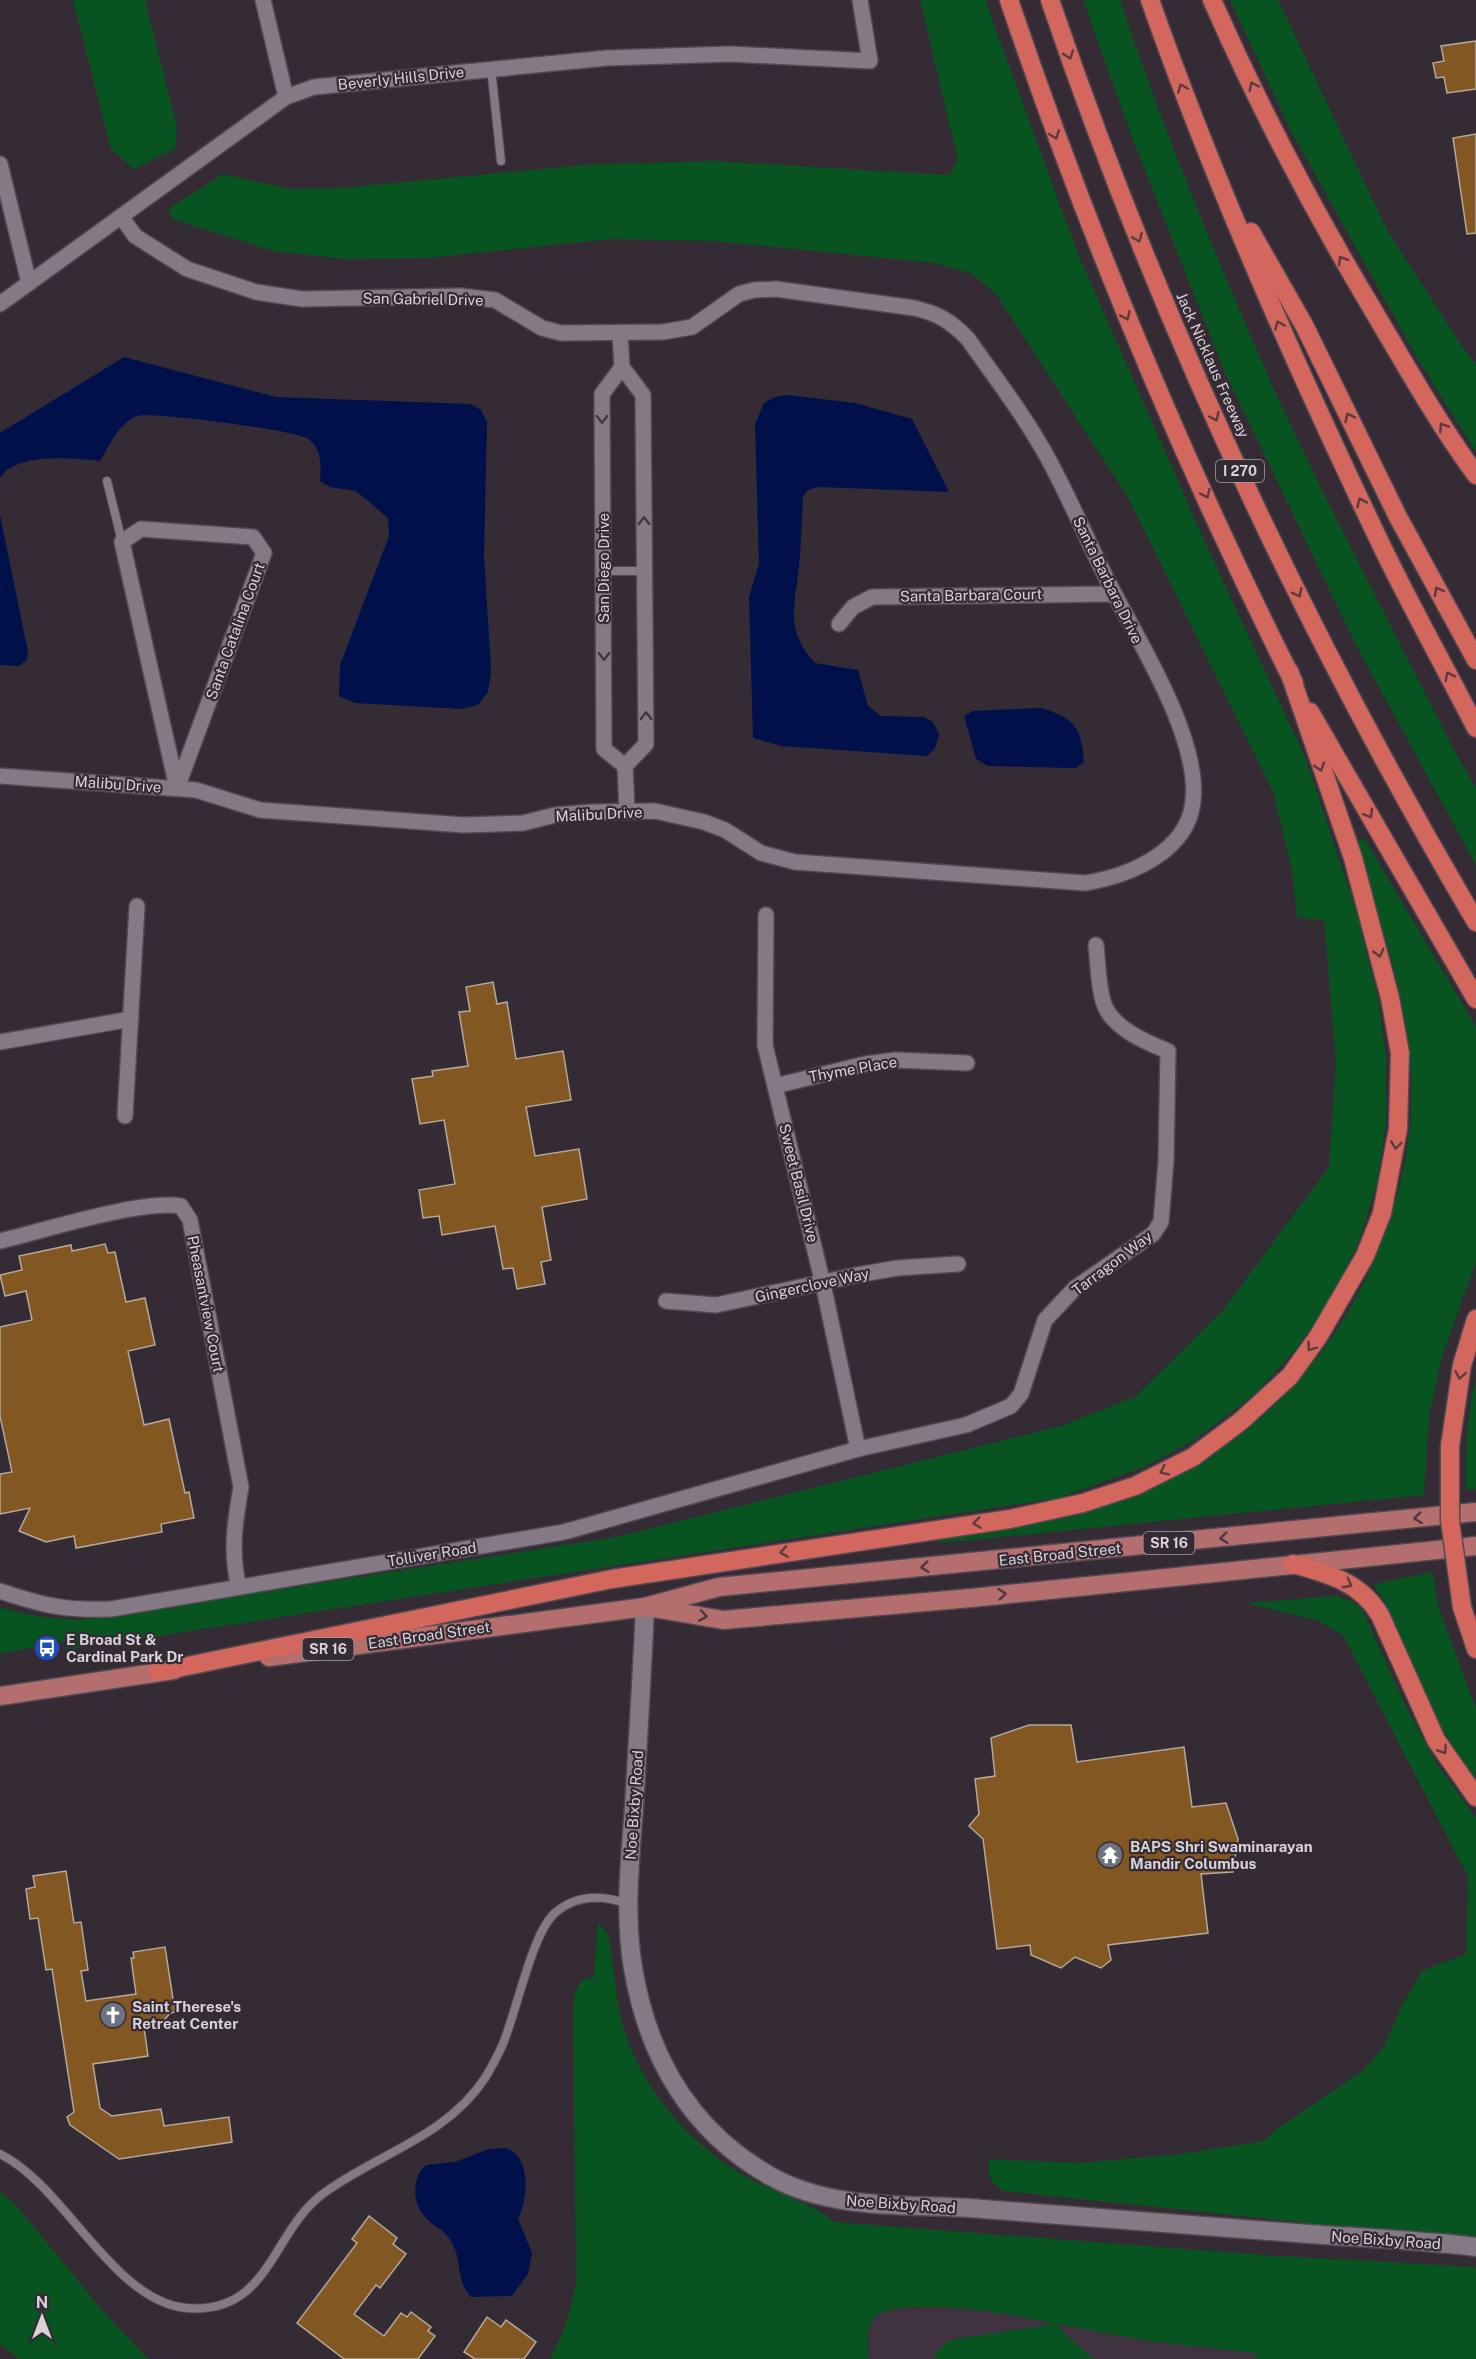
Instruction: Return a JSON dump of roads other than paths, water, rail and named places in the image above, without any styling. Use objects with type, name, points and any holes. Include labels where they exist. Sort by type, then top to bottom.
[{"type":"highway","points":[[1009,0],[1075,191],[1119,300],[1289,671],[1476,999]]},
{"type":"highway","name":"Jack Nicklaus Freeway","points":[[1050,0],[1133,226],[1232,454],[1281,560],[1362,719],[1476,922]]},
{"type":"highway","points":[[1150,0],[1211,162],[1284,335],[1372,526],[1476,728]]},
{"type":"highway","points":[[1212,0],[1290,164],[1339,255],[1420,391],[1476,476]]},
{"type":"highway","points":[[1211,162],[1304,325],[1398,517],[1476,660]]},
{"type":"highway","points":[[158,1672],[612,1579],[1010,1519],[1083,1503],[1135,1485],[1193,1457],[1241,1421],[1290,1376],[1318,1337],[1365,1256],[1382,1213],[1398,1129],[1400,1053],[1390,998],[1353,858],[1289,671]]},
{"type":"highway","points":[[1476,1319],[1462,1365],[1450,1446],[1450,1521],[1462,1607],[1476,1649]]},
{"type":"highway","points":[[1293,1564],[1325,1573],[1369,1598],[1380,1615],[1436,1740],[1476,1797]]},
{"type":"main road","name":"East Broad Street","points":[[0,1696],[158,1672],[645,1607],[719,1587],[1476,1512]]},
{"type":"main road","name":"East Broad Street","points":[[645,1607],[723,1620],[1476,1546]]},
{"type":"street","points":[[263,0],[286,97]]},
{"type":"street","name":"Beverly Hills Drive","points":[[0,304],[122,218],[286,97],[314,87],[607,57],[730,54],[870,61],[860,0]]},
{"type":"street","points":[[0,164],[29,283]]},
{"type":"street","name":"San Gabriel Drive","points":[[122,218],[135,236],[187,269],[256,292],[302,298],[461,296],[495,300],[542,328],[561,333],[620,333],[663,332],[692,327],[739,294],[754,290],[776,289],[932,312],[951,321],[968,339]]},
{"type":"street","points":[[620,333],[622,367],[643,395],[646,744],[625,766],[627,811]]},
{"type":"street","name":"Santa Barbara Drive","points":[[968,339],[1050,462],[1186,738],[1192,768],[1194,801],[1191,814],[1179,837]]},
{"type":"street","name":"San Diego Drive","points":[[622,367],[602,394],[604,749],[625,766]]},
{"type":"street","name":"Santa Catalina Court","points":[[122,542],[141,529],[253,537],[264,553],[177,788]]},
{"type":"street","points":[[122,542],[177,788]]},
{"type":"street","name":"Santa Barbara Court","points":[[839,624],[853,607],[872,597],[1114,594]]},
{"type":"street","name":"Malibu Drive","points":[[0,776],[140,788],[196,790],[260,810],[464,825],[523,823],[555,815],[655,811],[704,822],[725,831],[761,854],[795,862],[1085,883],[1113,879],[1137,868],[1179,837]]},
{"type":"street","points":[[125,1116],[137,906]]},
{"type":"street","name":"Sweet Basil Drive","points":[[766,915],[765,1045],[823,1284],[858,1449]]},
{"type":"street","name":"Tarragon Way","points":[[858,1449],[966,1425],[1011,1406],[1021,1394],[1046,1320],[1075,1288],[1153,1234],[1161,1222],[1166,1161],[1168,1051],[1147,1043],[1118,1024],[1103,1003],[1096,945]]},
{"type":"street","points":[[0,1042],[131,1019]]},
{"type":"street","name":"Thyme Place","points":[[775,1086],[886,1061],[967,1063]]},
{"type":"street","name":"Pheasantview Court","points":[[0,1241],[118,1213],[169,1204],[181,1206],[190,1220],[242,1487],[234,1523],[234,1570],[239,1587]]},
{"type":"street","name":"Gingerclove Way","points":[[666,1301],[717,1305],[897,1268],[958,1264]]},
{"type":"street","name":"Tolliver Road","points":[[0,1591],[40,1605],[74,1611],[111,1609],[564,1532],[858,1449]]},
{"type":"street","name":"Noe Bixby Road","points":[[645,1607],[628,1904],[632,1965],[642,2012],[652,2043],[668,2076],[686,2105],[711,2133],[738,2156],[775,2178],[816,2195],[855,2203],[972,2208],[1476,2247]]},
{"type":"lane","points":[[491,68],[501,161]]},
{"type":"lane","points":[[107,481],[122,542]]},
{"type":"lane","points":[[603,571],[645,571]]},
{"type":"lane","points":[[0,2154],[14,2161],[48,2192],[91,2243],[128,2278],[164,2303],[185,2308],[208,2307],[235,2299],[257,2283],[296,2223],[323,2194],[425,2137],[465,2105],[485,2077],[503,2045],[537,1943],[555,1912],[587,1897],[609,1897],[628,1904]]},
{"type":"place","name":"E Broad St & Cardinal Park Dr","points":[[47,1648]]},
{"type":"place","name":"BAPS Shri Swaminarayan Mandir Columbus","points":[[1110,1855]]},
{"type":"place","name":"Saint Therese's Retreat Center","points":[[113,2015]]}]
